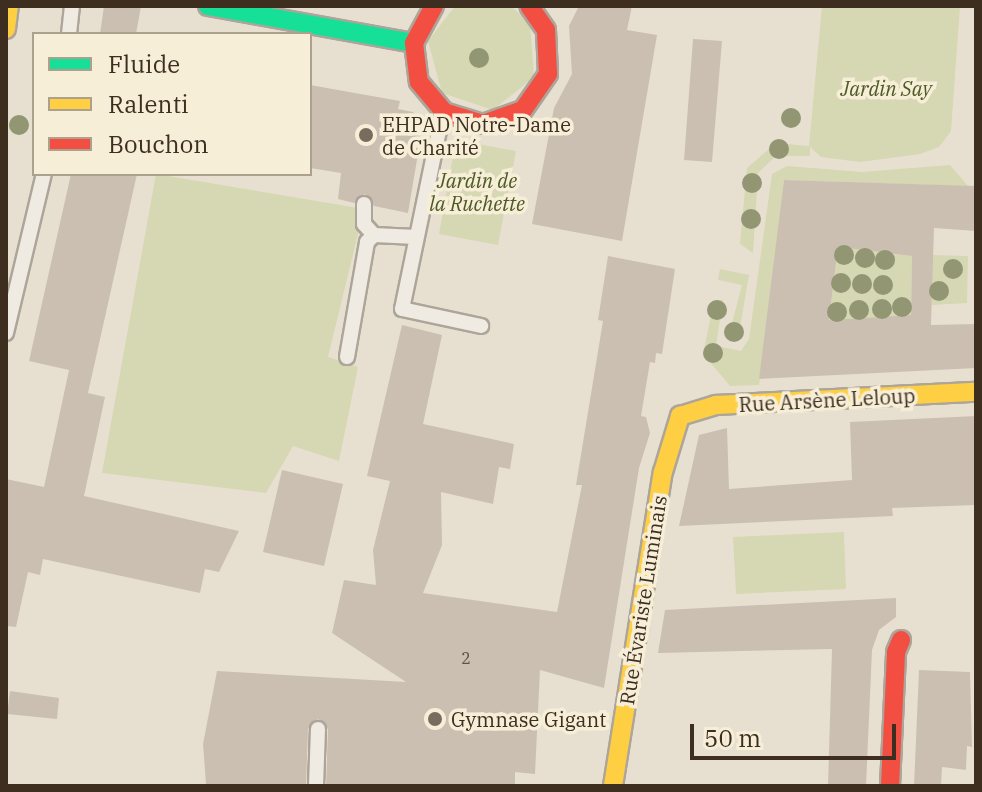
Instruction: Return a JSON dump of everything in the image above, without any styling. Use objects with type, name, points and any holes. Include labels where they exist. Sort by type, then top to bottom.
[{"type":"street","points":[[6,29],[9,6]]},
{"type":"street","points":[[208,6],[414,43]]},
{"type":"street","points":[[434,6],[414,43],[419,82],[444,112],[473,122],[504,120],[538,94],[551,52],[546,30],[529,6]]},
{"type":"street","name":"Rue Arsène Leloup","points":[[680,416],[716,405],[976,392]]},
{"type":"street","name":"Rue Évariste Luminais","points":[[613,786],[663,472],[680,416]]},
{"type":"street","points":[[890,786],[896,652],[901,640]]},
{"type":"lane","points":[[69,32],[72,6]]},
{"type":"lane","points":[[444,112],[402,309],[481,326]]},
{"type":"lane","points":[[6,333],[44,176]]},
{"type":"lane","points":[[364,204],[364,224],[374,235],[416,237]]},
{"type":"lane","points":[[347,357],[367,242],[374,235]]},
{"type":"lane","points":[[316,786],[318,729]]},
{"type":"green space","points":[[455,6],[511,6],[530,23],[534,77],[493,110],[442,93],[428,41]]},
{"type":"green space","name":"Jardin Say","points":[[822,6],[960,6],[951,131],[939,147],[920,154],[860,162],[821,157],[810,147],[810,156],[776,156],[758,173],[753,253],[740,244],[747,168],[776,143],[809,146]]},
{"type":"green space","name":"Jardin de la Ruchette","points":[[456,140],[516,151],[498,245],[439,234]]},
{"type":"green space","points":[[950,165],[968,186],[784,180],[759,385],[730,386],[703,354],[713,306],[723,299],[716,346],[741,351],[749,339],[772,174],[787,166],[862,172]]},
{"type":"green space","points":[[156,176],[364,209],[328,357],[358,367],[339,461],[293,446],[266,493],[102,473]]},
{"type":"green space","points":[[838,247],[912,256],[911,315],[829,320]]},
{"type":"green space","points":[[932,255],[968,256],[967,303],[932,305]]},
{"type":"green space","points":[[720,269],[749,275],[738,339],[728,338],[742,285],[718,280]]},
{"type":"green space","points":[[844,532],[846,589],[736,594],[733,537]]},
{"type":"building","points":[[104,6],[141,6],[136,32],[100,32]]},
{"type":"building","points":[[579,6],[632,6],[627,30],[657,35],[622,241],[532,224],[554,108],[572,74],[569,26]]},
{"type":"building","points":[[693,39],[722,41],[712,162],[684,160]]},
{"type":"building","name":"EHPAD Notre-Dame de Charité","points":[[312,85],[400,101],[398,109],[413,112],[423,124],[408,213],[374,206],[365,194],[354,203],[338,199],[341,173],[312,168]]},
{"type":"building","points":[[71,176],[137,176],[88,393],[105,397],[84,496],[239,531],[219,572],[205,569],[200,593],[43,559],[40,575],[28,572],[16,627],[6,626],[6,479],[44,487],[69,370],[29,361]]},
{"type":"building","points":[[784,180],[976,186],[976,231],[934,228],[931,325],[976,324],[976,368],[759,379]],"holes":[[[838,247],[912,256],[911,315],[829,320]]]},
{"type":"building","points":[[608,256],[675,269],[662,354],[656,353],[655,363],[650,362],[641,416],[646,417],[650,433],[639,468],[604,688],[540,670],[535,774],[515,772],[515,786],[326,786],[328,729],[318,719],[308,729],[306,786],[206,784],[203,744],[217,671],[406,682],[332,633],[344,580],[376,585],[373,550],[390,481],[367,476],[402,325],[442,335],[423,424],[514,444],[510,469],[499,467],[493,504],[441,492],[442,545],[423,593],[557,612],[582,485],[576,485],[603,321],[598,320]]},
{"type":"building","points":[[976,416],[976,505],[892,508],[893,516],[679,526],[699,435],[727,428],[729,489],[852,480],[850,422]]},
{"type":"building","points":[[282,470],[343,484],[324,566],[263,552]]},
{"type":"building","points":[[896,598],[896,617],[879,630],[872,650],[866,786],[828,786],[832,649],[658,653],[665,610]]},
{"type":"building","points":[[919,670],[970,672],[972,747],[967,746],[966,770],[942,767],[941,786],[914,786]]},
{"type":"building","points":[[10,691],[59,698],[57,719],[7,714]]},
{"type":"traffic: fast","points":[[208,6],[414,43]]},
{"type":"traffic: slow","points":[[6,29],[9,6]]},
{"type":"traffic: slow","points":[[613,786],[663,472],[680,416],[716,405],[976,392]]},
{"type":"traffic: jam","points":[[434,6],[414,43],[419,82],[444,112],[483,124],[523,110],[548,74],[546,30],[529,6]]},
{"type":"traffic: jam","points":[[890,786],[896,652],[901,640]]},
{"type":"place","name":"EHPAD Notre-Dame de Charité","points":[[366,135]]},
{"type":"place","name":"Gymnase Gigant","points":[[435,719]]}]
